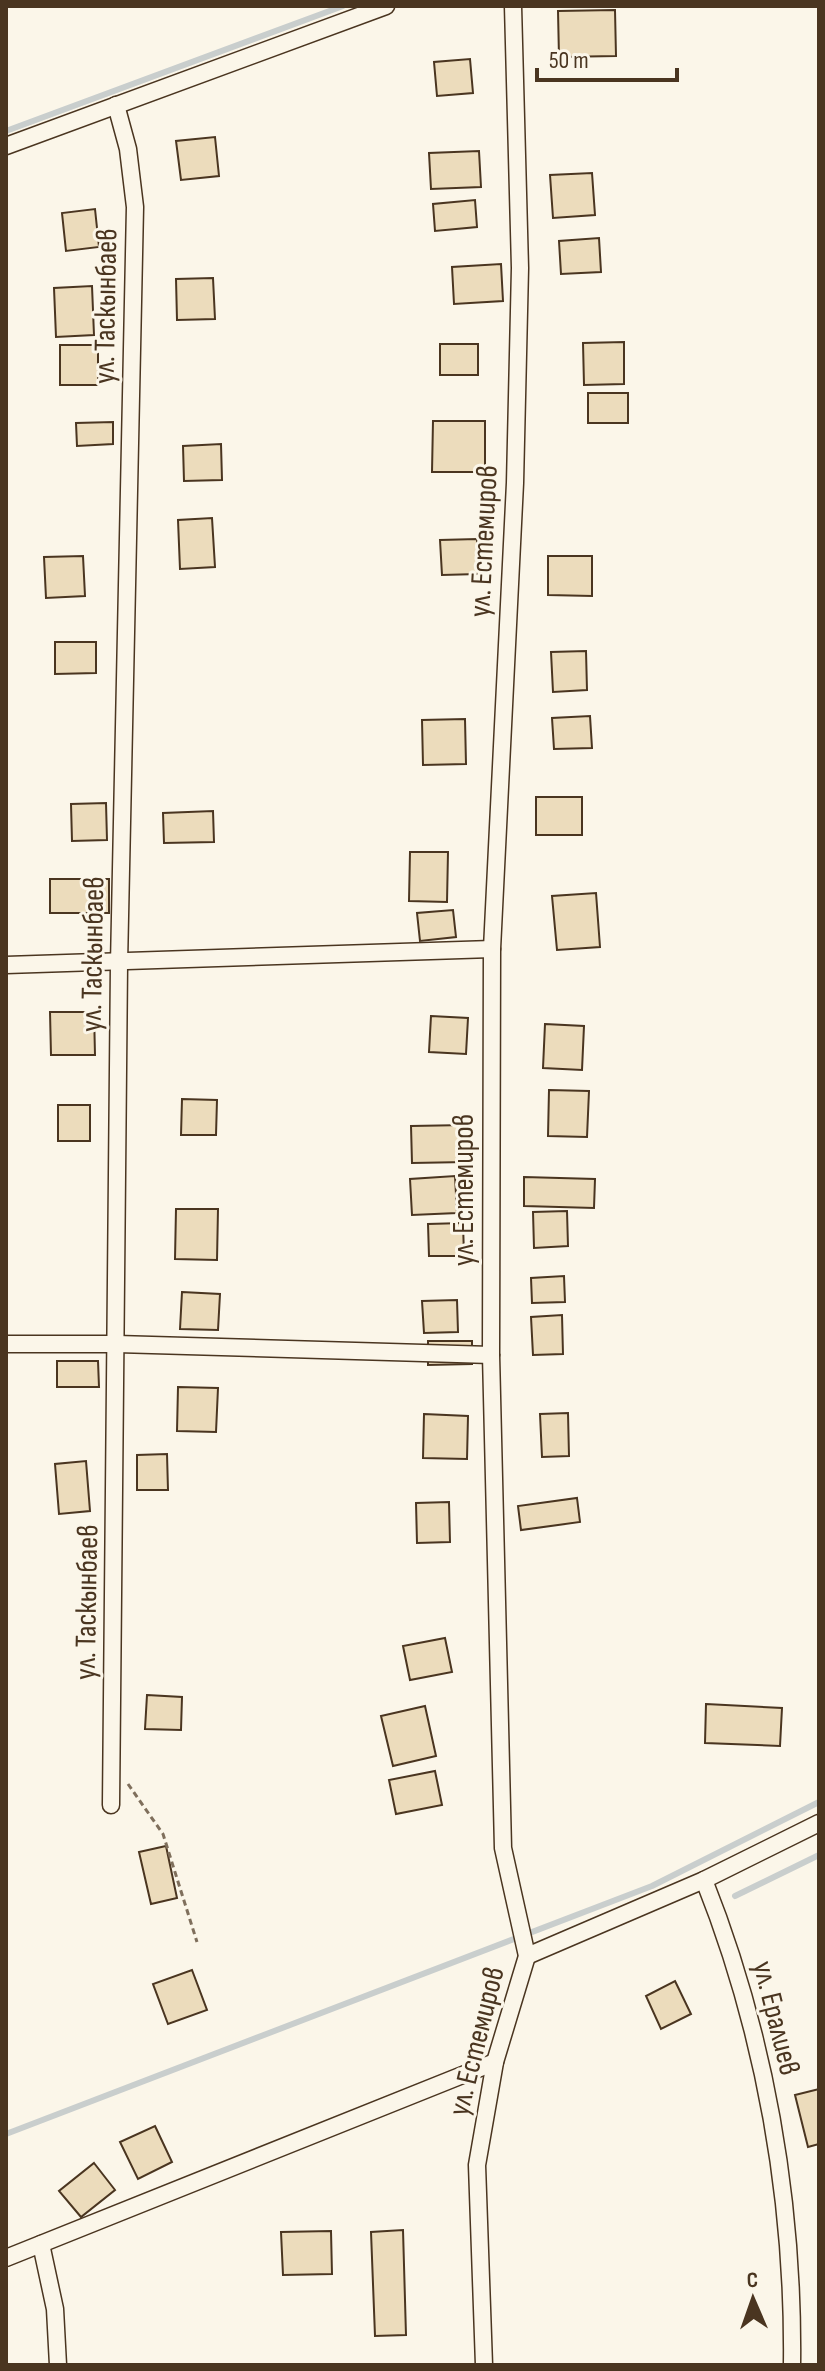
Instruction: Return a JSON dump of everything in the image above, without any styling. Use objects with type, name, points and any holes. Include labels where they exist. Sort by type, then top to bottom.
[{"type":"street","points":[[6,146],[386,6]]},
{"type":"street","name":"ул. Естемиров","points":[[484,2365],[477,2165],[495,2062],[527,1956],[503,1848],[491,1355],[492,949],[515,483],[520,268],[513,6]]},
{"type":"street","name":"ул. Таскынбаев","points":[[111,1805],[119,964],[135,207],[128,149],[116,105]]},
{"type":"street","points":[[6,965],[119,964],[492,949]]},
{"type":"street","points":[[6,1344],[117,1344],[491,1355]]},
{"type":"street","points":[[527,1956],[704,1880],[819,1823]]},
{"type":"street","name":"ул. Ералиев","points":[[704,1880],[728,1940],[771,2109],[793,2292],[792,2365]]},
{"type":"street","points":[[6,2258],[495,2062]]},
{"type":"street","points":[[41,2244],[55,2309],[58,2365]]},
{"type":"path","points":[[112,1761],[163,1834],[197,1942]]},
{"type":"building","points":[[615,10],[616,56],[559,57],[558,11]]},
{"type":"building","points":[[470,59],[473,93],[437,96],[434,62]]},
{"type":"building","points":[[215,137],[219,176],[181,180],[176,141]]},
{"type":"building","points":[[479,151],[481,187],[431,189],[429,153]]},
{"type":"building","points":[[592,173],[595,215],[553,218],[550,175]]},
{"type":"building","points":[[475,200],[477,227],[435,231],[433,204]]},
{"type":"building","points":[[95,209],[99,247],[66,251],[62,213]]},
{"type":"building","points":[[599,238],[601,272],[561,274],[559,241]]},
{"type":"building","points":[[501,264],[503,301],[454,304],[452,267]]},
{"type":"building","points":[[213,278],[215,319],[177,320],[176,279]]},
{"type":"building","points":[[92,286],[94,335],[56,337],[54,288]]},
{"type":"building","points":[[624,342],[624,384],[584,385],[583,343]]},
{"type":"building","points":[[440,344],[478,344],[478,375],[440,375]]},
{"type":"building","points":[[60,345],[98,345],[98,385],[60,385]]},
{"type":"building","points":[[588,393],[628,393],[628,423],[588,423]]},
{"type":"building","points":[[433,421],[485,421],[485,472],[432,472]]},
{"type":"building","points":[[113,422],[113,444],[77,446],[76,423]]},
{"type":"building","points":[[221,444],[222,480],[184,481],[183,446]]},
{"type":"building","points":[[212,518],[215,567],[180,569],[178,520]]},
{"type":"building","points":[[477,539],[478,574],[442,575],[440,540]]},
{"type":"building","points":[[83,556],[85,596],[46,598],[44,557]]},
{"type":"building","points":[[548,556],[592,556],[592,596],[548,595]]},
{"type":"building","points":[[55,642],[96,642],[96,673],[55,674]]},
{"type":"building","points":[[586,651],[587,690],[553,692],[551,652]]},
{"type":"building","points":[[590,716],[592,748],[554,749],[552,718]]},
{"type":"building","points":[[465,719],[466,764],[423,765],[422,720]]},
{"type":"building","points":[[536,797],[582,797],[582,835],[536,835]]},
{"type":"building","points":[[106,803],[107,840],[72,841],[71,804]]},
{"type":"building","points":[[213,811],[214,842],[164,843],[163,813]]},
{"type":"building","points":[[410,852],[448,852],[447,902],[409,901]]},
{"type":"building","points":[[50,879],[109,879],[109,913],[50,913]]},
{"type":"building","points":[[596,893],[600,947],[557,950],[552,896]]},
{"type":"building","points":[[453,910],[456,937],[420,941],[417,913]]},
{"type":"building","points":[[50,1012],[94,1012],[95,1055],[51,1055]]},
{"type":"building","points":[[431,1016],[468,1018],[466,1054],[429,1052]]},
{"type":"building","points":[[545,1024],[584,1026],[582,1070],[543,1068]]},
{"type":"building","points":[[549,1090],[589,1091],[587,1137],[548,1136]]},
{"type":"building","points":[[182,1099],[217,1100],[216,1135],[181,1135]]},
{"type":"building","points":[[58,1105],[90,1105],[90,1141],[58,1141]]},
{"type":"building","points":[[466,1125],[466,1162],[412,1163],[411,1126]]},
{"type":"building","points":[[455,1176],[457,1213],[412,1215],[410,1179]]},
{"type":"building","points":[[524,1177],[595,1179],[594,1208],[524,1206]]},
{"type":"building","points":[[176,1209],[218,1209],[217,1260],[175,1259]]},
{"type":"building","points":[[567,1211],[568,1246],[534,1248],[533,1212]]},
{"type":"building","points":[[463,1223],[464,1256],[429,1256],[428,1224]]},
{"type":"building","points":[[564,1276],[565,1302],[532,1303],[531,1278]]},
{"type":"building","points":[[182,1292],[220,1294],[218,1330],[180,1329]]},
{"type":"building","points":[[457,1300],[458,1332],[424,1333],[422,1301]]},
{"type":"building","points":[[562,1315],[563,1354],[533,1355],[531,1317]]},
{"type":"building","points":[[428,1341],[472,1341],[472,1364],[428,1365]]},
{"type":"building","points":[[57,1361],[98,1361],[99,1387],[57,1387]]},
{"type":"building","points":[[178,1387],[218,1388],[216,1432],[177,1431]]},
{"type":"building","points":[[568,1413],[569,1456],[542,1457],[540,1414]]},
{"type":"building","points":[[424,1414],[468,1416],[467,1459],[423,1458]]},
{"type":"building","points":[[167,1454],[168,1490],[137,1490],[137,1455]]},
{"type":"building","points":[[86,1461],[90,1511],[59,1514],[55,1464]]},
{"type":"building","points":[[577,1498],[580,1522],[521,1530],[518,1506]]},
{"type":"building","points":[[449,1502],[450,1542],[417,1543],[416,1503]]},
{"type":"building","points":[[445,1638],[452,1672],[410,1680],[403,1646]]},
{"type":"building","points":[[147,1695],[182,1697],[181,1730],[145,1729]]},
{"type":"building","points":[[706,1704],[782,1708],[780,1746],[705,1743]]},
{"type":"building","points":[[425,1706],[436,1756],[393,1766],[381,1716]]},
{"type":"building","points":[[435,1771],[442,1805],[396,1814],[389,1780]]},
{"type":"building","points":[[166,1846],[177,1898],[151,1904],[139,1852]]},
{"type":"building","points":[[192,1970],[207,2010],[168,2024],[153,1984]]},
{"type":"building","points":[[675,1981],[691,2014],[661,2029],[646,1996]]},
{"type":"building","points":[[819,2089],[819,2144],[808,2147],[795,2095]]},
{"type":"building","points":[[155,2126],[172,2162],[138,2179],[120,2142]]},
{"type":"building","points":[[94,2163],[115,2190],[81,2217],[59,2191]]},
{"type":"building","points":[[403,2230],[406,2335],[375,2336],[371,2232]]},
{"type":"building","points":[[331,2231],[332,2274],[283,2275],[281,2232]]},
{"type":"waterway","points":[[6,131],[343,6]]},
{"type":"waterway","points":[[6,2134],[652,1886],[819,1802]]},
{"type":"waterway","points":[[735,1896],[819,1855]]}]
